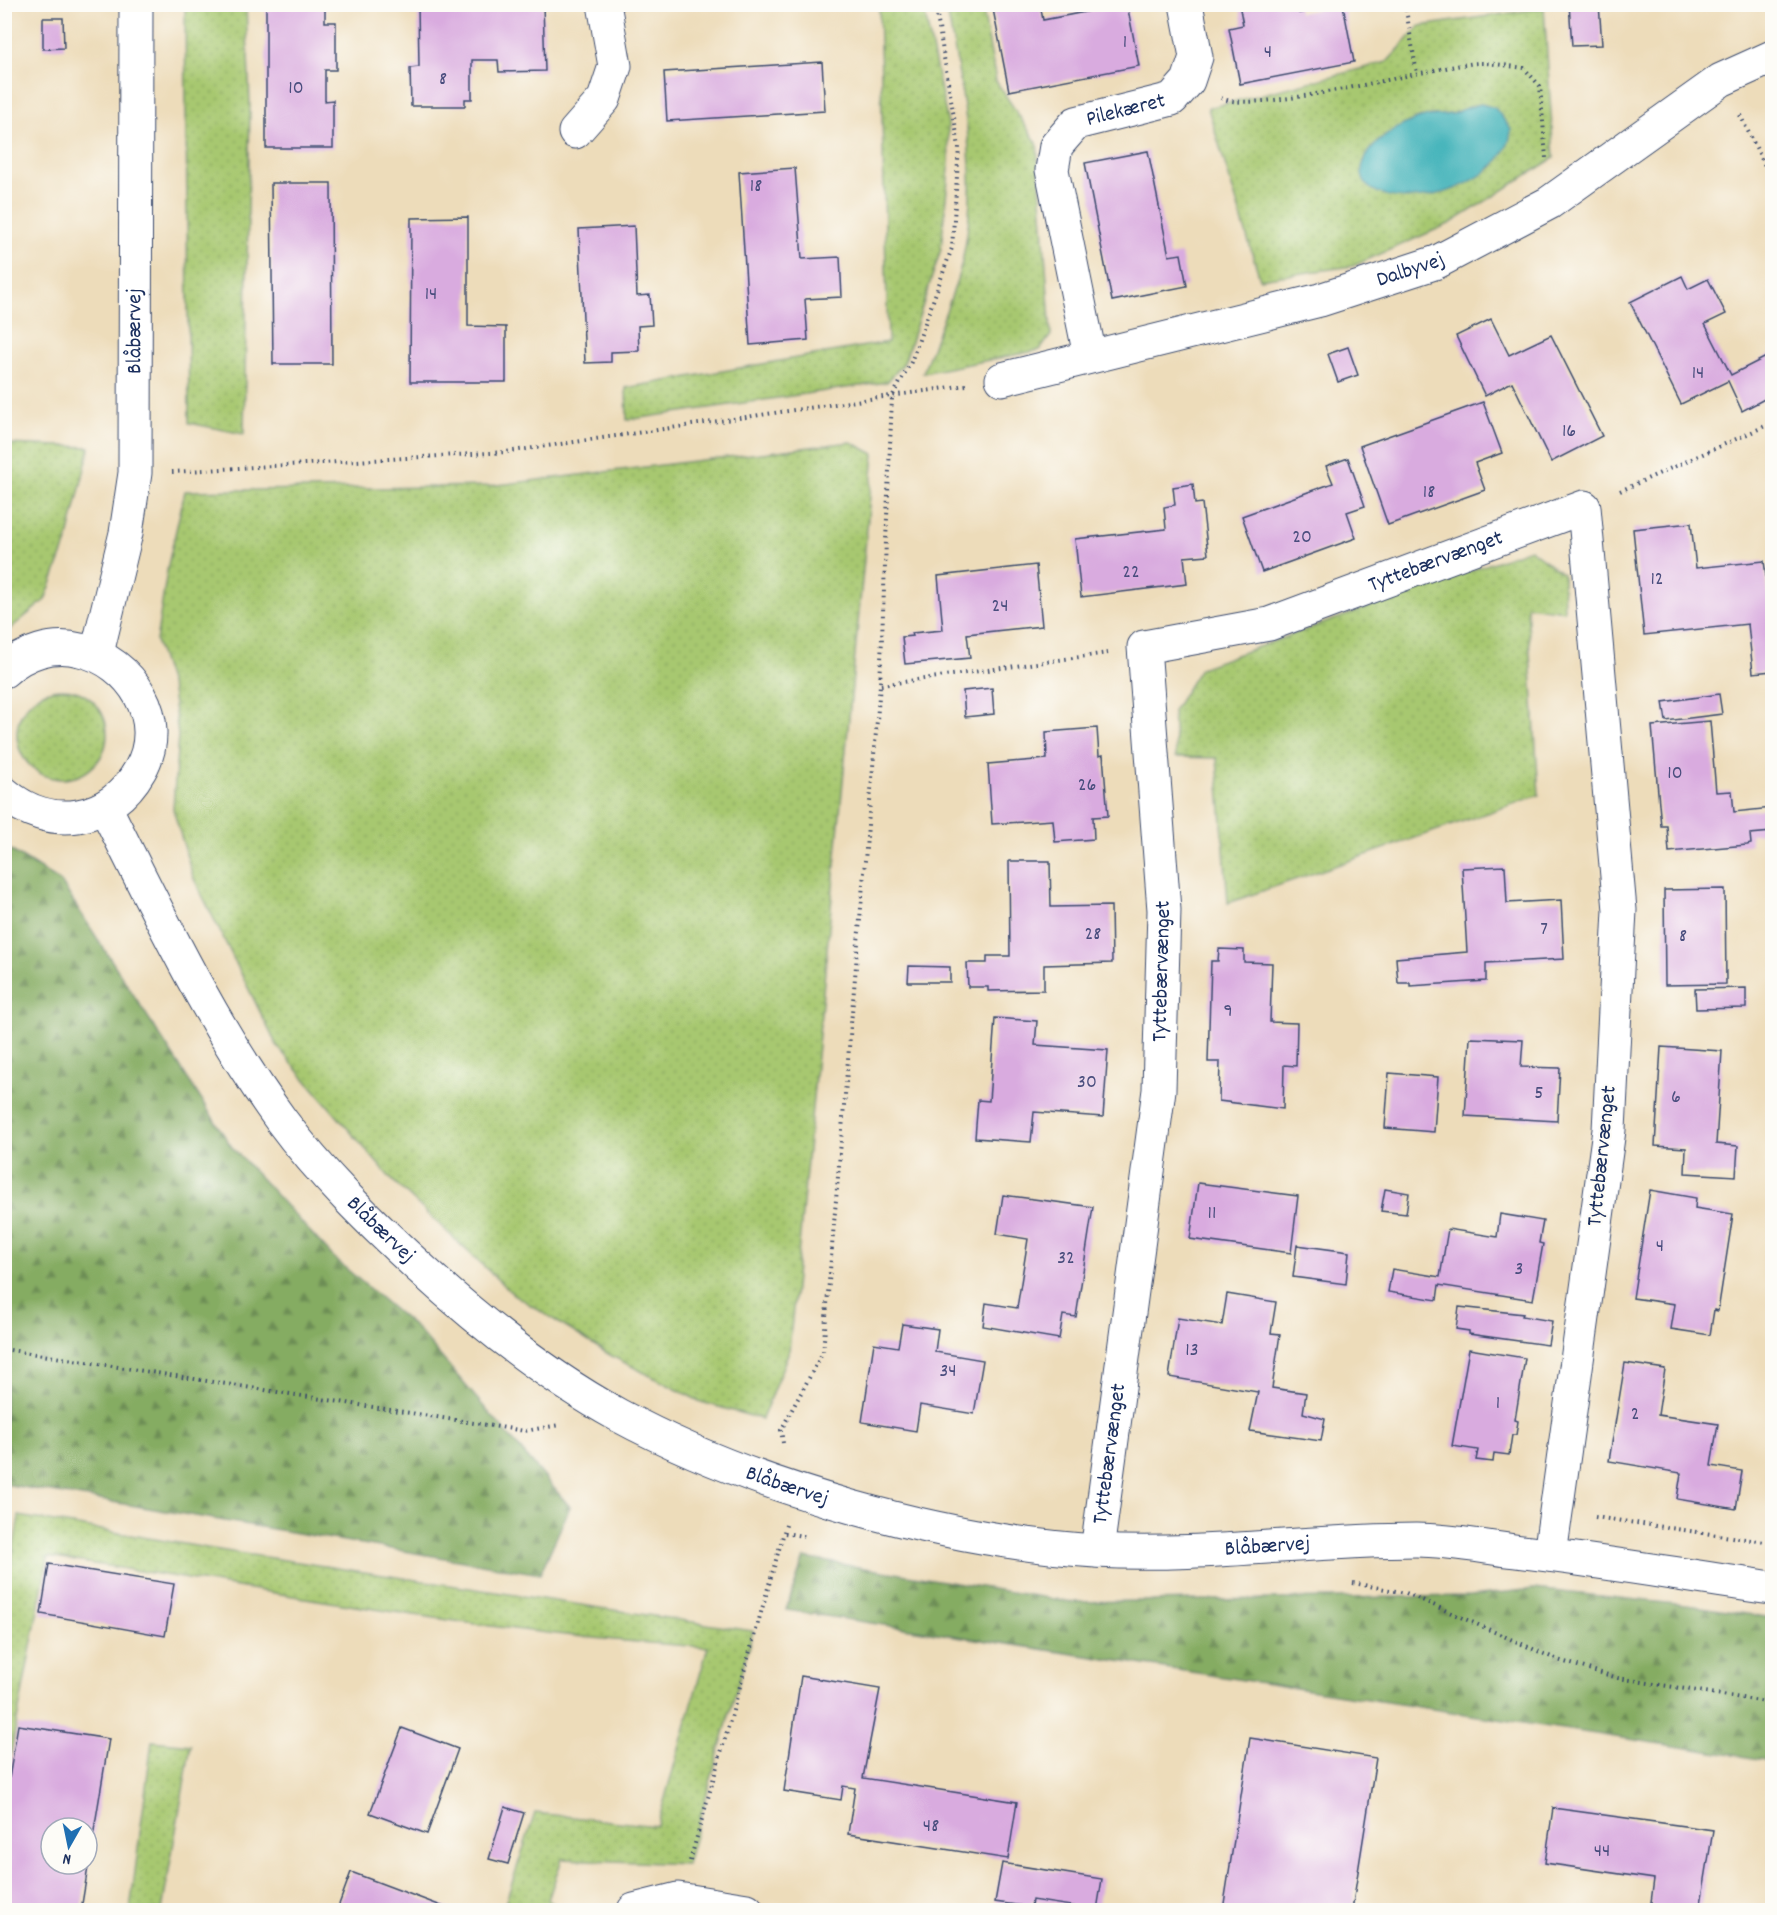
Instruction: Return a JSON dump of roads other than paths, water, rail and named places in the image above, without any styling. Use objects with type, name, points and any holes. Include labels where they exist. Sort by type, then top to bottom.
[{"type":"street","name":"Blåbærvej","points":[[97,653],[126,533],[135,473],[136,4]]},
{"type":"street","points":[[575,132],[604,99],[615,66],[604,4]]},
{"type":"street","name":"Pilekæret","points":[[1090,356],[1052,170],[1056,146],[1076,123],[1172,99],[1188,81],[1196,57],[1186,4]]},
{"type":"street","name":"Dalbyvej","points":[[1002,379],[1320,300],[1437,262],[1549,203],[1721,80],[1773,57]]},
{"type":"street","name":"Tyttebærvænget","points":[[1097,1551],[1159,1090],[1164,910],[1144,647],[1269,624],[1584,507],[1620,910],[1610,1130],[1550,1555]]},
{"type":"street","points":[[4,671],[15,661],[41,650],[69,647],[97,653],[120,668],[138,689],[147,714],[149,742],[142,768],[126,791],[105,807],[77,817],[48,817],[20,807],[4,793]]},
{"type":"street","name":"Blåbærvej","points":[[105,807],[211,1016],[282,1121],[370,1222],[477,1320],[553,1375],[619,1415],[710,1457],[788,1486],[903,1521],[1003,1540],[1097,1551],[1185,1551],[1420,1540],[1550,1555],[1773,1588]]},
{"type":"street","points":[[634,1911],[678,1899],[747,1911]]},
{"type":"water","points":[[1481,104],[1495,108],[1511,129],[1506,148],[1494,164],[1477,178],[1456,188],[1432,195],[1409,198],[1388,196],[1370,188],[1363,180],[1362,168],[1366,158],[1371,149],[1388,134],[1418,119],[1431,115],[1452,114]]}]
